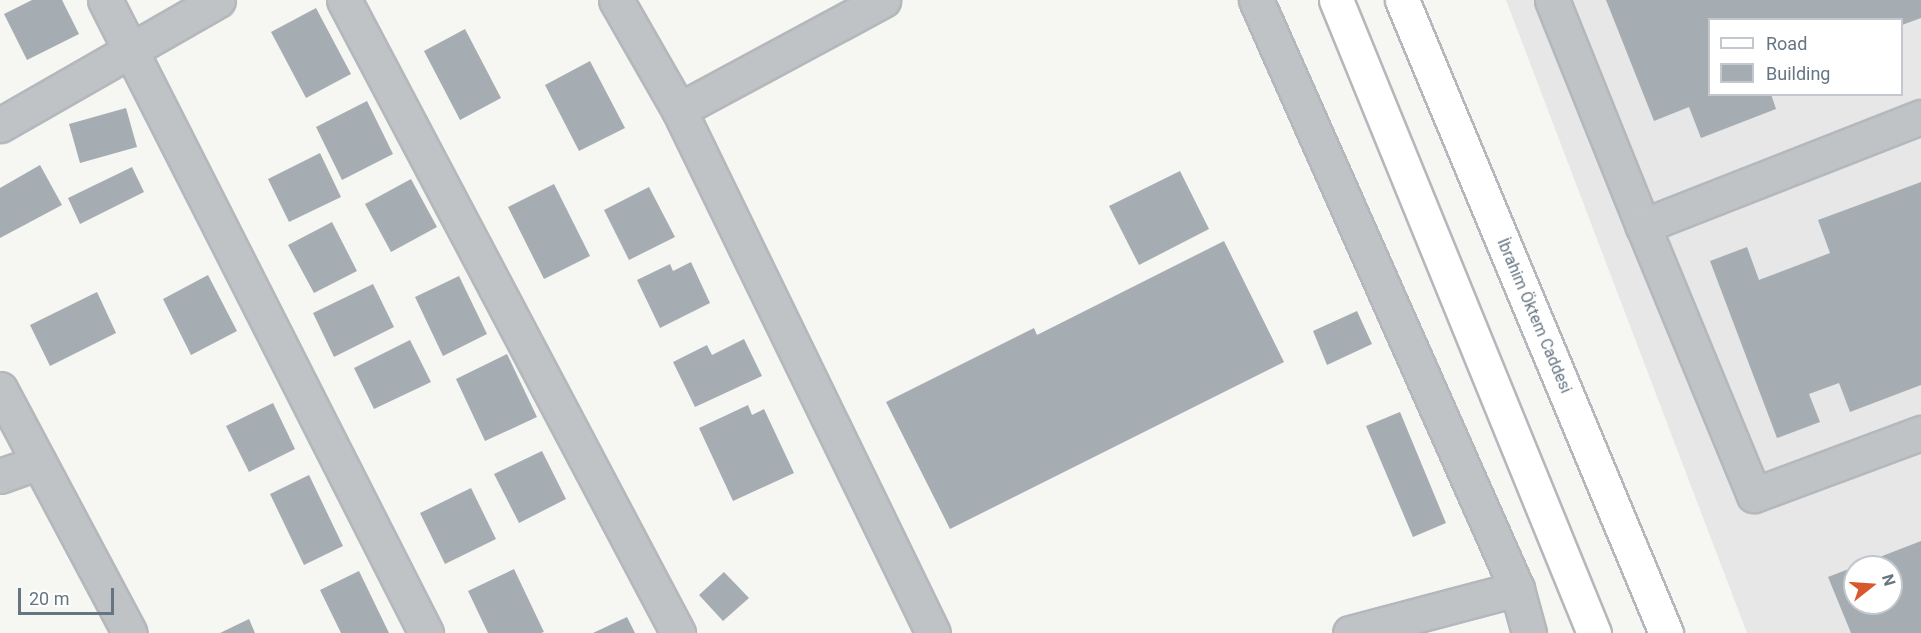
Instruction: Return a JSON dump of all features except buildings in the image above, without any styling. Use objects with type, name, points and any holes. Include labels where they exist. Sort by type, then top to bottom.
[{"type":"main road","points":[[1336,0],[1593,633]]},
{"type":"main road","name":"İbrahim Öktem Caddesi","points":[[1402,0],[1666,633]]},
{"type":"street","points":[[105,0],[426,633]]},
{"type":"street","points":[[0,125],[218,0]]},
{"type":"street","points":[[344,0],[678,633]]},
{"type":"street","points":[[616,0],[679,110],[933,633]]},
{"type":"street","points":[[679,110],[883,0]]},
{"type":"street","points":[[1256,0],[1517,590],[1529,633]]},
{"type":"street","points":[[1552,0],[1754,495],[1921,433]]},
{"type":"street","points":[[1643,226],[1921,117]]},
{"type":"street","points":[[0,390],[130,633]]},
{"type":"street","points":[[0,476],[39,462]]},
{"type":"street","points":[[1350,633],[1517,590]]},
{"type":"shaded area","points":[[1506,0],[1921,0],[1921,633],[1747,633]]}]
